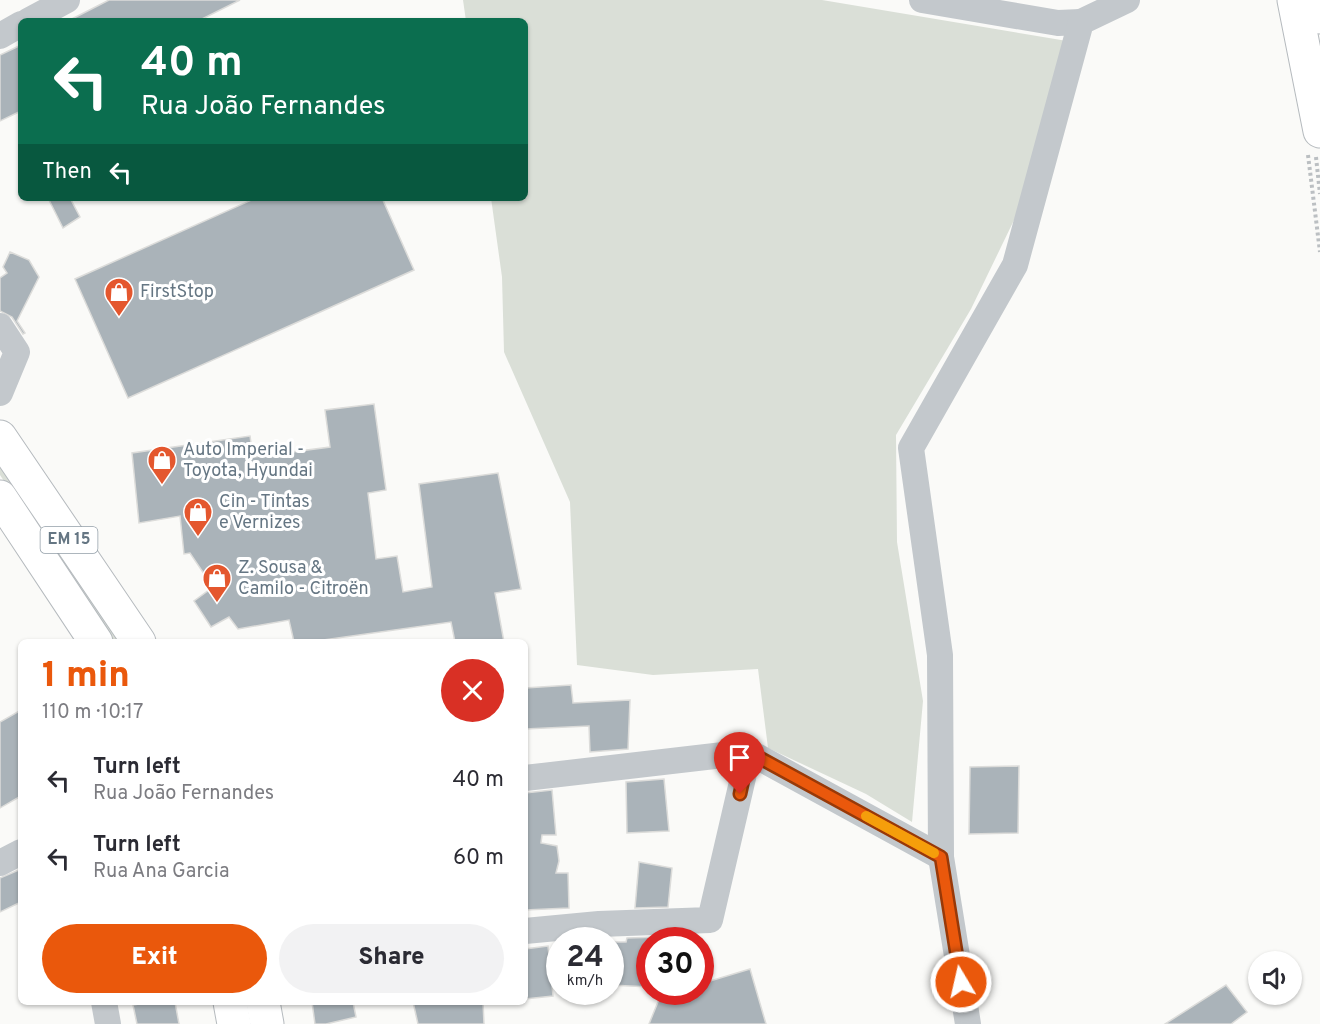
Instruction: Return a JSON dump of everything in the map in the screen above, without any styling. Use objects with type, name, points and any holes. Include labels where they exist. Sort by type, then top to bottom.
[{"type":"main road","points":[[1294,0],[1320,131]]},
{"type":"main road","points":[[1319,0],[1320,17]]},
{"type":"main road","name":"EM 15","points":[[0,437],[137,639]]},
{"type":"main road","name":"EM 15","points":[[0,497],[94,639]]},
{"type":"main road","points":[[231,1005],[234,1024]]},
{"type":"main road","points":[[264,1005],[267,1024]]},
{"type":"street","points":[[33,18],[67,0]]},
{"type":"street","points":[[922,0],[1058,23],[1082,22],[1127,0]]},
{"type":"street","points":[[968,1024],[941,857],[940,655],[911,448],[1016,265],[1082,22]]},
{"type":"street","points":[[0,36],[18,26]]},
{"type":"street","points":[[0,327],[17,352],[0,393]]},
{"type":"street","points":[[528,778],[749,752],[941,857]]},
{"type":"street","points":[[528,931],[599,924],[710,920],[749,752]]},
{"type":"street","points":[[0,863],[18,854]]},
{"type":"street","points":[[105,1005],[108,1024]]},
{"type":"shaded area","points":[[463,0],[822,0],[1067,41],[1016,216],[971,309],[896,435],[897,542],[923,701],[912,822],[866,794],[768,748],[758,669],[653,675],[577,665],[570,502],[504,352],[502,277],[491,201],[528,201],[528,18],[466,18]]},
{"type":"shaded area","points":[[0,458],[120,639],[108,639],[0,475]]},
{"type":"building","points":[[109,0],[240,0],[204,18],[74,18]]},
{"type":"building","points":[[18,46],[18,112],[0,121],[0,55]]},
{"type":"building","points":[[50,201],[72,201],[80,217],[63,228]]},
{"type":"building","points":[[249,201],[383,201],[414,270],[128,398],[75,279]]},
{"type":"building","points":[[10,252],[29,260],[39,277],[17,321],[25,333],[23,334],[12,317],[0,311],[0,278],[7,273],[3,267]]},
{"type":"building","points":[[374,404],[386,490],[368,493],[376,559],[397,556],[403,592],[432,587],[419,484],[498,473],[521,589],[495,593],[503,639],[454,639],[451,622],[330,639],[293,639],[289,620],[238,629],[229,617],[211,627],[194,601],[213,587],[190,553],[184,554],[180,516],[139,523],[132,453],[250,436],[253,457],[330,447],[325,410]]},
{"type":"building","points":[[571,685],[573,703],[630,700],[628,749],[590,752],[589,726],[528,729],[528,688]]},
{"type":"building","points":[[18,712],[18,798],[0,808],[0,722]]},
{"type":"building","points":[[1019,766],[1018,833],[969,834],[970,767]]},
{"type":"building","points":[[664,779],[669,831],[627,833],[626,782]]},
{"type":"building","points":[[552,790],[556,835],[542,835],[541,843],[557,846],[559,861],[556,873],[568,873],[569,908],[528,910],[528,793]]},
{"type":"building","points":[[639,862],[672,868],[668,907],[635,908]]},
{"type":"building","points":[[18,870],[18,903],[0,912],[0,878]]},
{"type":"building","points":[[627,938],[636,938],[636,986],[624,986],[624,942]]},
{"type":"building","points":[[546,946],[546,997],[528,999],[528,949]]},
{"type":"building","points":[[750,969],[766,1024],[649,1024],[657,1005],[714,1005],[714,980]]},
{"type":"building","points":[[1226,985],[1247,1012],[1231,1024],[1165,1024]]},
{"type":"building","points":[[133,1005],[176,1005],[179,1024],[137,1024]]},
{"type":"building","points":[[312,1005],[354,1005],[356,1017],[326,1024],[315,1024]]},
{"type":"building","points":[[414,1005],[483,1005],[484,1024],[418,1024]]},
{"type":"slow traffic","points":[[866,816],[934,853]]},
{"type":"place","name":"FirstStop","points":[[119,318]]},
{"type":"place","name":"Auto Imperial - Toyota, Hyundai","points":[[162,486]]},
{"type":"place","name":"Cin - Tintas e Vernizes","points":[[198,538]]},
{"type":"place","name":"Z. Sousa & Camilo - Citroën","points":[[217,604]]},
{"type":"route","points":[[740,794],[749,752],[941,857],[961,982]]}]
